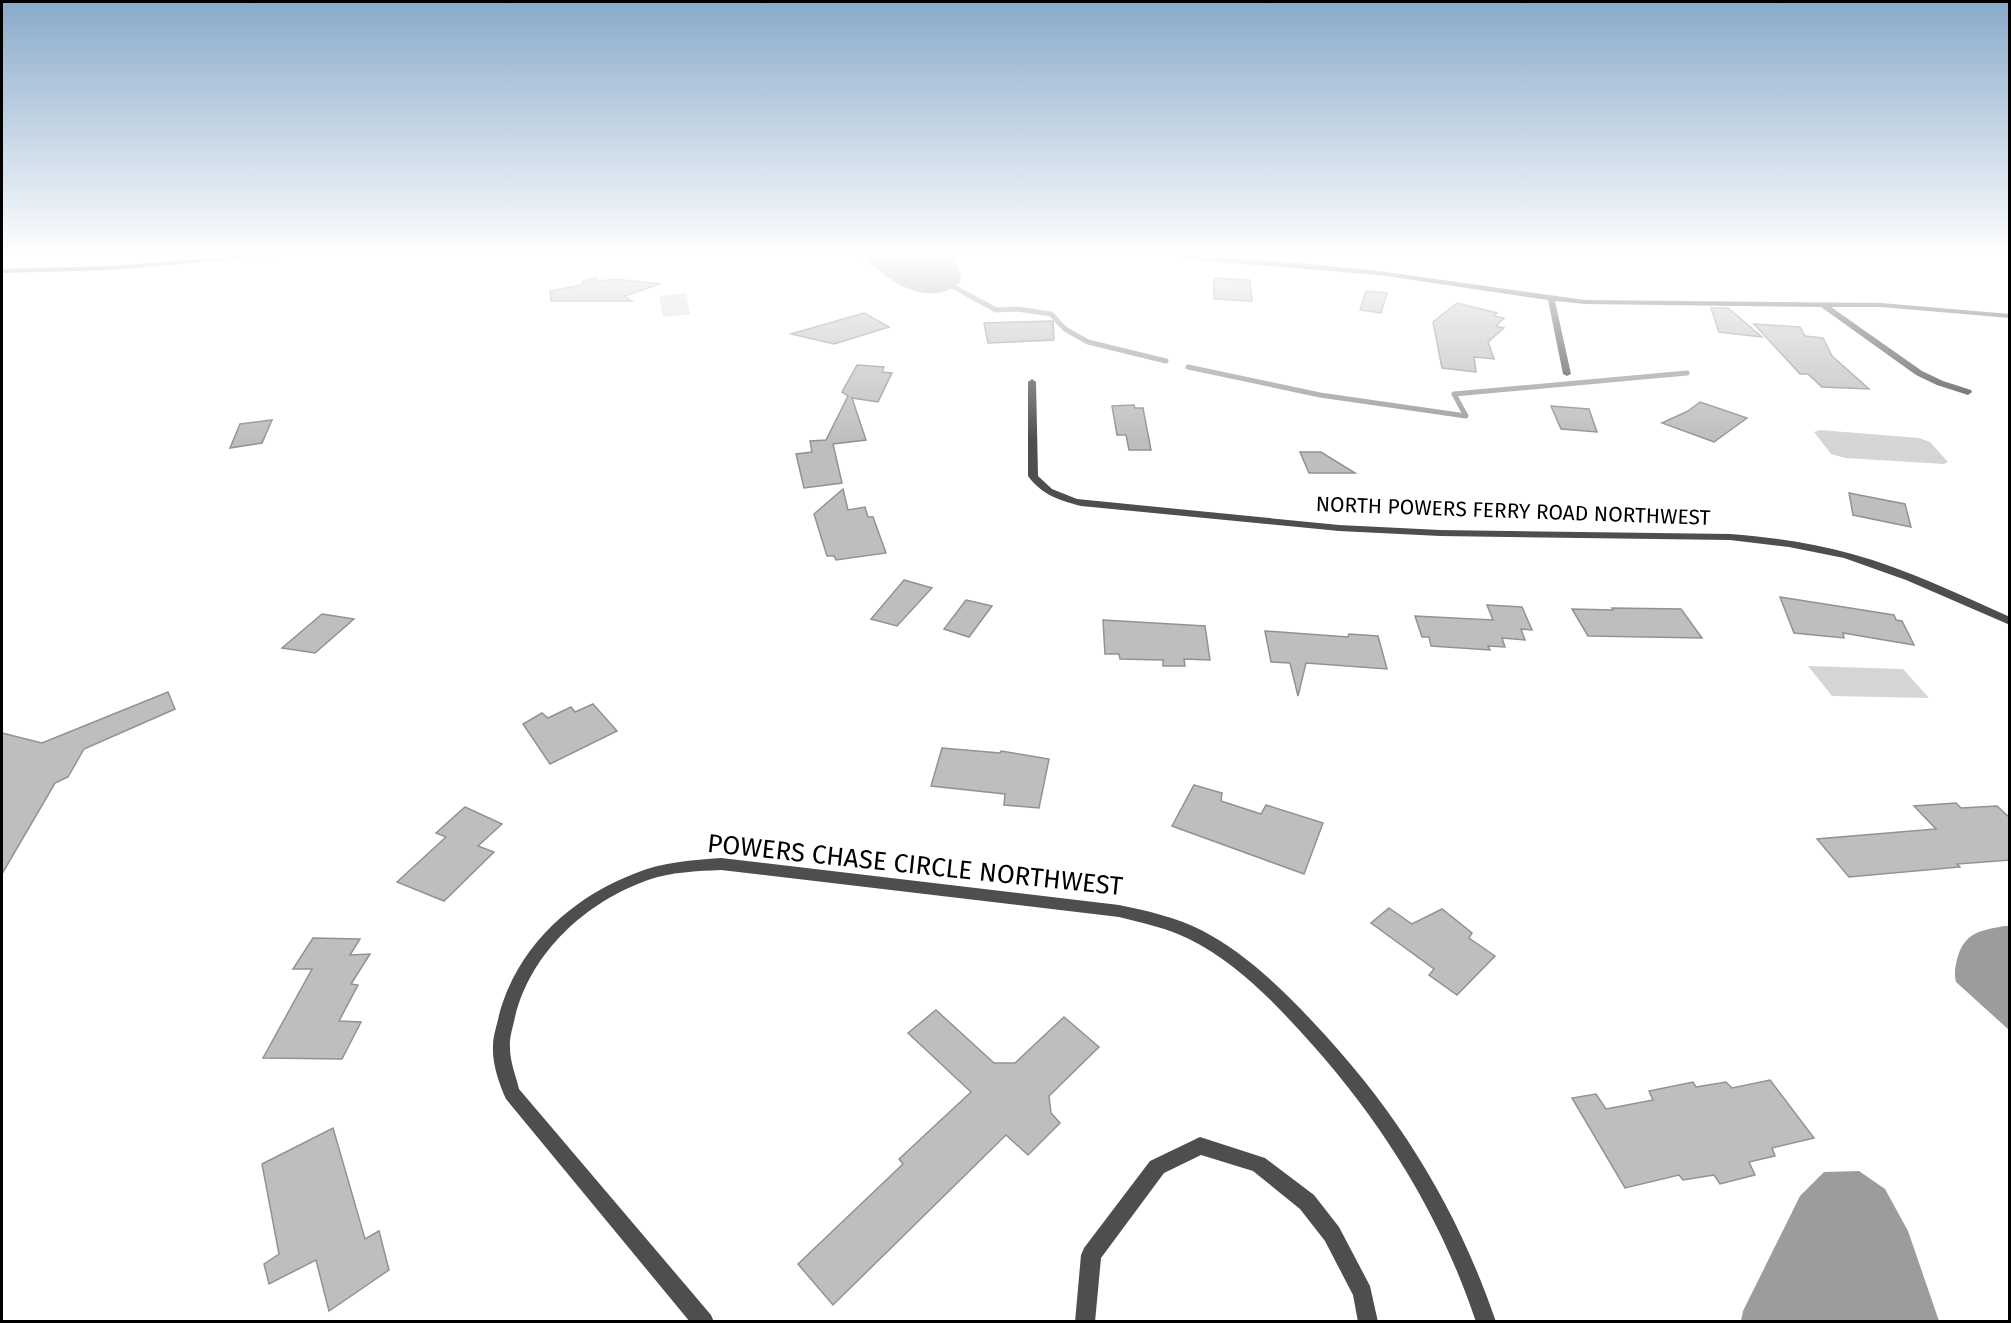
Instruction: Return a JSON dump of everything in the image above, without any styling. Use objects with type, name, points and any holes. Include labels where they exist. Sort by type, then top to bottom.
[{"type":"street","points":[[1555,317],[1567,374]]},
{"type":"street","points":[[1840,317],[1919,374],[1968,392]]},
{"type":"street","name":"NORTH POWERS FERRY ROAD NORTHWEST","points":[[1032,382],[1034,476],[1041,487],[1057,497],[1082,503],[1339,528],[1440,533],[1730,537],[1772,541],[1818,549],[1882,567],[1941,590],[2010,622]]},
{"type":"street","name":"POWERS CHASE CIRCLE NORTHWEST","points":[[704,1322],[512,1092],[501,1048],[509,1001],[532,957],[569,917],[602,894],[642,877],[682,867],[721,864],[1119,910],[1167,923],[1203,939],[1246,967],[1294,1011],[1368,1097],[1415,1163],[1450,1228],[1476,1286],[1486,1322]]},
{"type":"street","points":[[1085,1322],[1091,1255],[1157,1167],[1200,1146],[1258,1164],[1307,1202],[1332,1234],[1363,1293],[1368,1322]]},
{"type":"shaded area","points":[[1820,430],[1919,438],[1930,442],[1948,462],[1944,464],[1845,458],[1831,454],[1814,432]]},
{"type":"shaded area","points":[[1808,666],[1903,669],[1929,698],[1832,696]]},
{"type":"shaded area","points":[[2009,926],[2009,1030],[1956,982],[1955,976],[1957,959],[1964,943],[1974,934]]},
{"type":"shaded area","points":[[1859,1171],[1885,1189],[1908,1231],[1939,1321],[1741,1321],[1743,1311],[1800,1196],[1824,1172]]},
{"type":"building","points":[[851,317],[871,317],[889,327],[834,344],[791,334]]},
{"type":"building","points":[[1440,317],[1504,318],[1496,326],[1504,328],[1488,342],[1494,359],[1474,357],[1476,372],[1442,368],[1433,322]]},
{"type":"building","points":[[1714,317],[1738,317],[1762,337],[1719,332]]},
{"type":"building","points":[[1053,321],[1054,340],[988,343],[984,323]]},
{"type":"building","points":[[1754,324],[1800,327],[1805,336],[1823,338],[1832,356],[1869,389],[1822,387],[1808,374],[1800,374]]},
{"type":"building","points":[[857,365],[884,367],[882,372],[892,373],[878,402],[852,398],[866,440],[833,444],[842,483],[804,488],[796,454],[812,452],[810,441],[826,440],[848,396],[842,392]]},
{"type":"building","points":[[1700,402],[1747,418],[1714,442],[1662,423],[1688,411]]},
{"type":"building","points":[[1134,405],[1135,408],[1143,408],[1151,450],[1129,450],[1126,435],[1117,435],[1112,406]]},
{"type":"building","points":[[1551,406],[1589,409],[1597,432],[1561,429]]},
{"type":"building","points":[[272,420],[262,443],[230,448],[240,424]]},
{"type":"building","points":[[1300,452],[1321,452],[1355,473],[1309,473]]},
{"type":"building","points":[[843,489],[848,510],[865,507],[868,517],[873,517],[886,553],[836,560],[834,556],[827,556],[814,514]]},
{"type":"building","points":[[1849,493],[1905,504],[1911,527],[1853,515]]},
{"type":"building","points":[[904,580],[932,588],[897,626],[871,619]]},
{"type":"building","points":[[1780,597],[1894,615],[1896,620],[1902,621],[1914,645],[1843,633],[1844,638],[1794,633]]},
{"type":"building","points":[[966,600],[992,606],[969,637],[944,629]]},
{"type":"building","points":[[1487,605],[1522,607],[1532,630],[1521,629],[1525,640],[1502,638],[1505,647],[1488,646],[1490,650],[1431,646],[1429,637],[1422,637],[1415,616],[1493,620]]},
{"type":"building","points":[[1612,608],[1681,609],[1702,638],[1588,636],[1572,609],[1613,610]]},
{"type":"building","points":[[322,614],[354,619],[315,653],[282,648]]},
{"type":"building","points":[[1103,620],[1205,626],[1210,660],[1184,659],[1185,666],[1163,666],[1163,660],[1120,659],[1119,654],[1105,654]]},
{"type":"building","points":[[1265,631],[1348,637],[1349,634],[1378,636],[1387,669],[1306,663],[1298,696],[1290,663],[1271,662]]},
{"type":"building","points":[[168,692],[175,709],[84,749],[68,777],[55,783],[2,874],[2,733],[42,743]]},
{"type":"building","points":[[593,704],[617,731],[550,764],[523,724],[542,713],[548,718],[571,707],[575,712]]},
{"type":"building","points":[[942,748],[1000,753],[1001,751],[1049,759],[1039,808],[1004,805],[1005,794],[931,786]]},
{"type":"building","points":[[1194,785],[1222,793],[1221,801],[1261,814],[1266,805],[1323,823],[1304,874],[1172,826]]},
{"type":"building","points":[[1956,803],[1961,808],[1997,806],[2010,818],[2010,860],[1849,877],[1817,839],[1936,829],[1914,806]]},
{"type":"building","points":[[465,807],[502,824],[478,846],[494,852],[444,901],[397,882],[446,837],[436,833]]},
{"type":"building","points":[[1389,908],[1412,924],[1442,909],[1472,933],[1469,938],[1495,956],[1457,995],[1429,975],[1434,969],[1371,923]]},
{"type":"building","points":[[313,938],[360,939],[350,955],[370,954],[351,984],[358,985],[339,1021],[361,1022],[342,1059],[263,1058],[312,969],[293,969]]},
{"type":"building","points":[[936,1010],[994,1063],[1015,1063],[1064,1017],[1099,1047],[1049,1096],[1051,1113],[1060,1123],[1028,1155],[1006,1135],[833,1305],[798,1264],[903,1164],[899,1159],[971,1092],[908,1033]]},
{"type":"building","points":[[1770,1080],[1814,1138],[1772,1148],[1775,1156],[1749,1162],[1755,1175],[1720,1184],[1714,1175],[1683,1180],[1679,1175],[1625,1188],[1572,1098],[1596,1094],[1606,1109],[1653,1100],[1649,1091],[1693,1082],[1696,1087],[1726,1082],[1732,1088]]},
{"type":"building","points":[[333,1128],[365,1239],[379,1231],[389,1270],[329,1311],[316,1260],[269,1284],[264,1264],[279,1254],[262,1164]]},
{"type":"waterway","points":[[1054,317],[1065,329],[1088,342],[1166,361]]},
{"type":"waterway","points":[[1188,367],[1320,395],[1466,416],[1454,394],[1687,373]]}]
